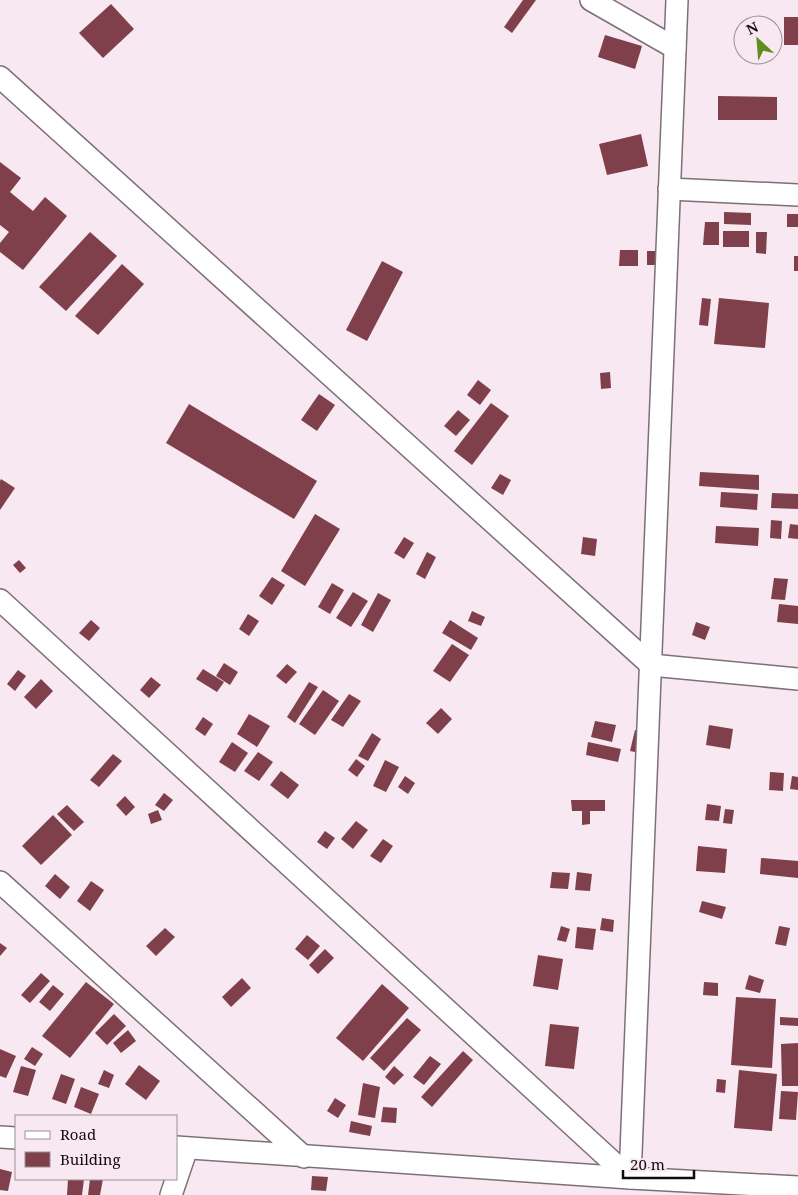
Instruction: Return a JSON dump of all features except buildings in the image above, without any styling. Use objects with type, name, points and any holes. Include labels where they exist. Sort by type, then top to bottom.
[{"type":"street","points":[[591,0],[675,48]]},
{"type":"street","points":[[630,1178],[677,0]]},
{"type":"street","points":[[0,77],[651,666],[798,679]]},
{"type":"street","points":[[670,189],[798,195]]},
{"type":"street","points":[[0,600],[630,1178]]},
{"type":"street","points":[[0,882],[304,1157]]},
{"type":"street","points":[[0,1137],[15,1138]]},
{"type":"street","points":[[178,1165],[182,1148],[630,1178],[798,1187]]},
{"type":"street","points":[[171,1195],[175,1180]]}]
